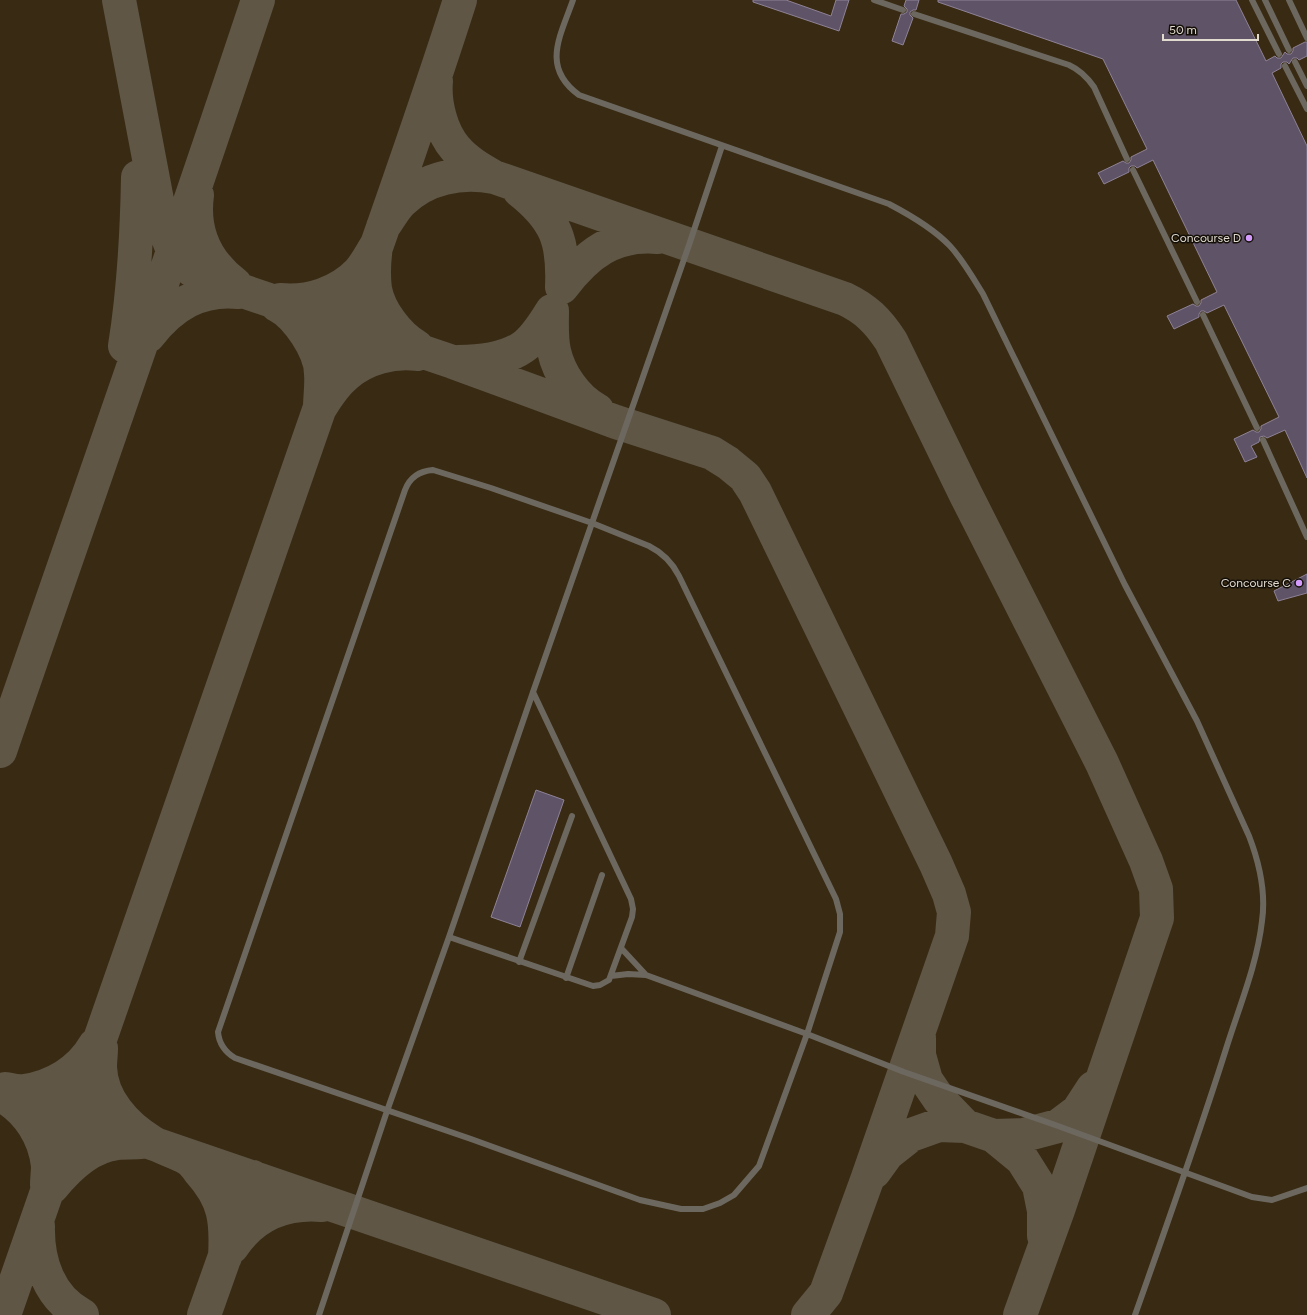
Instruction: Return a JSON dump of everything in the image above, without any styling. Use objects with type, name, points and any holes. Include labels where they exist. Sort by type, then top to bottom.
[{"type":"lane","points":[[573,0],[558,42],[556,57],[557,68],[564,82],[579,95],[888,204],[916,219],[935,233],[950,246],[959,257],[984,294],[1125,585],[1196,721],[1249,836],[1254,849],[1263,897],[1262,922],[1255,959],[1209,1104],[1135,1315]]},
{"type":"lane","points":[[874,0],[903,10]]},
{"type":"lane","points":[[1252,0],[1279,54]]},
{"type":"lane","points":[[1265,0],[1289,50]]},
{"type":"lane","points":[[1289,0],[1307,38]]},
{"type":"lane","points":[[914,14],[1069,65],[1081,72],[1087,77],[1094,87],[1127,159]]},
{"type":"lane","points":[[1295,62],[1307,86]]},
{"type":"lane","points":[[1285,66],[1307,109]]},
{"type":"lane","points":[[319,1315],[387,1111],[449,937],[722,146]]},
{"type":"lane","points":[[1133,170],[1197,302]]},
{"type":"lane","points":[[1203,315],[1256,428]]},
{"type":"lane","points":[[1263,440],[1307,537]]},
{"type":"lane","points":[[433,470],[490,488],[592,524],[657,550],[670,561],[675,568],[833,891],[840,914],[840,932],[807,1034],[759,1166],[734,1195],[720,1203],[703,1209],[681,1209],[640,1200],[236,1058],[230,1055],[222,1046],[218,1032],[405,490],[412,477],[418,473],[433,470]]},
{"type":"lane","points":[[449,937],[593,986],[606,983],[611,976],[632,917],[633,909],[631,899],[533,692]]},
{"type":"lane","points":[[519,962],[572,816]]},
{"type":"lane","points":[[566,978],[602,875]]},
{"type":"lane","points":[[621,948],[646,975]]},
{"type":"lane","points":[[611,976],[628,974],[646,975],[807,1034],[904,1072],[1058,1126],[1252,1197],[1266,1200],[1279,1199],[1307,1188]]},
{"type":"shaded area","points":[[0,0],[1307,0],[1307,1315],[0,1315]]},
{"type":"building","points":[[753,0],[786,0],[831,16],[836,0],[849,0],[839,31],[753,2]]},
{"type":"building","points":[[906,0],[919,0],[916,10],[910,12],[910,15],[913,18],[903,45],[892,41],[901,14],[907,12],[907,9],[904,6]]},
{"type":"building","name":"Concourse D","points":[[938,0],[1236,0],[1266,61],[1275,56],[1277,58],[1281,58],[1285,52],[1287,54],[1291,54],[1293,48],[1307,42],[1307,56],[1299,60],[1297,58],[1293,58],[1289,64],[1287,62],[1283,62],[1281,64],[1281,68],[1272,73],[1307,146],[1307,478],[1285,430],[1267,438],[1264,436],[1260,437],[1259,442],[1251,446],[1257,457],[1245,462],[1234,439],[1253,430],[1259,432],[1261,426],[1279,417],[1224,305],[1207,313],[1201,311],[1199,317],[1174,329],[1167,316],[1193,304],[1199,306],[1201,300],[1217,292],[1153,160],[1137,168],[1135,166],[1131,166],[1129,168],[1129,172],[1104,184],[1098,173],[1123,161],[1129,163],[1131,157],[1147,149],[1103,59],[938,2]]},
{"type":"building","name":"Concourse C","points":[[1307,574],[1307,593],[1278,601],[1274,591]]},
{"type":"building","points":[[536,790],[564,800],[520,927],[491,917]]},
{"type":"taxiway","points":[[119,0],[160,216],[173,251],[192,270],[216,282],[453,362],[616,422],[712,453],[728,463],[745,477],[755,492],[936,864],[949,894],[954,912],[952,936],[867,1180],[826,1293],[808,1315]]},
{"type":"taxiway","points":[[0,751],[163,282],[258,0]]},
{"type":"taxiway","points":[[4,1315],[408,155],[460,0]]},
{"type":"taxiway","points":[[436,81],[437,108],[446,134],[460,153],[478,168],[494,177]]},
{"type":"taxiway","points":[[383,227],[401,202],[421,187],[444,178],[457,176],[482,175],[494,177],[845,299],[871,316],[891,341],[966,495],[1102,763],[1146,861],[1156,889],[1157,918],[1058,1210],[1020,1315]]},
{"type":"taxiway","points":[[125,346],[131,304],[137,220],[138,177]]},
{"type":"taxiway","points":[[519,190],[542,211],[555,232],[561,257],[562,287]]},
{"type":"taxiway","points":[[197,195],[197,221],[199,234],[203,245],[216,266],[235,284]]},
{"type":"taxiway","points":[[562,287],[581,265],[603,248],[628,238],[658,237]]},
{"type":"taxiway","points":[[280,300],[291,301],[312,298],[333,291],[342,286],[359,272],[376,246],[374,283],[377,297],[385,314],[396,330],[417,347]]},
{"type":"taxiway","points":[[148,336],[167,315],[188,301],[199,296],[212,293],[225,291],[239,292]]},
{"type":"taxiway","points":[[277,305],[285,310],[300,325],[317,355],[320,365],[321,378],[320,408],[339,381],[354,368],[380,357],[408,353],[417,354]]},
{"type":"taxiway","points":[[458,362],[492,359],[508,355],[516,351],[532,339],[552,311],[553,346],[556,360],[564,377],[575,393],[597,410]]},
{"type":"taxiway","points":[[919,1038],[919,1055],[926,1080],[939,1099],[965,1126],[994,1136],[1024,1135],[1058,1126],[1078,1111],[1093,1088]]},
{"type":"taxiway","points":[[5,1089],[24,1091],[55,1082],[82,1063],[95,1045]]},
{"type":"taxiway","points":[[101,1048],[101,1079],[110,1101],[116,1110],[124,1120],[142,1135],[156,1144],[190,1160],[215,1192],[223,1212],[225,1222],[225,1257]]},
{"type":"taxiway","points":[[0,1091],[654,1315]]},
{"type":"taxiway","points":[[3,1096],[20,1109],[34,1125],[39,1135],[48,1166],[47,1185]]},
{"type":"taxiway","points":[[874,1172],[887,1154],[911,1135],[939,1125],[965,1126],[994,1136],[1022,1159],[1039,1186],[1044,1211],[1044,1236]]},
{"type":"taxiway","points":[[52,1187],[81,1158],[98,1148],[117,1143],[142,1142]]},
{"type":"taxiway","points":[[204,1315],[253,1177]]},
{"type":"taxiway","points":[[232,1247],[240,1236],[250,1227],[271,1213],[295,1206],[322,1205]]},
{"type":"taxiway","points":[[38,1226],[40,1252],[47,1277],[53,1289],[61,1299],[82,1315]]},
{"type":"place","name":"Concourse D","points":[[1249,238]]},
{"type":"place","name":"Concourse C","points":[[1299,583]]}]
